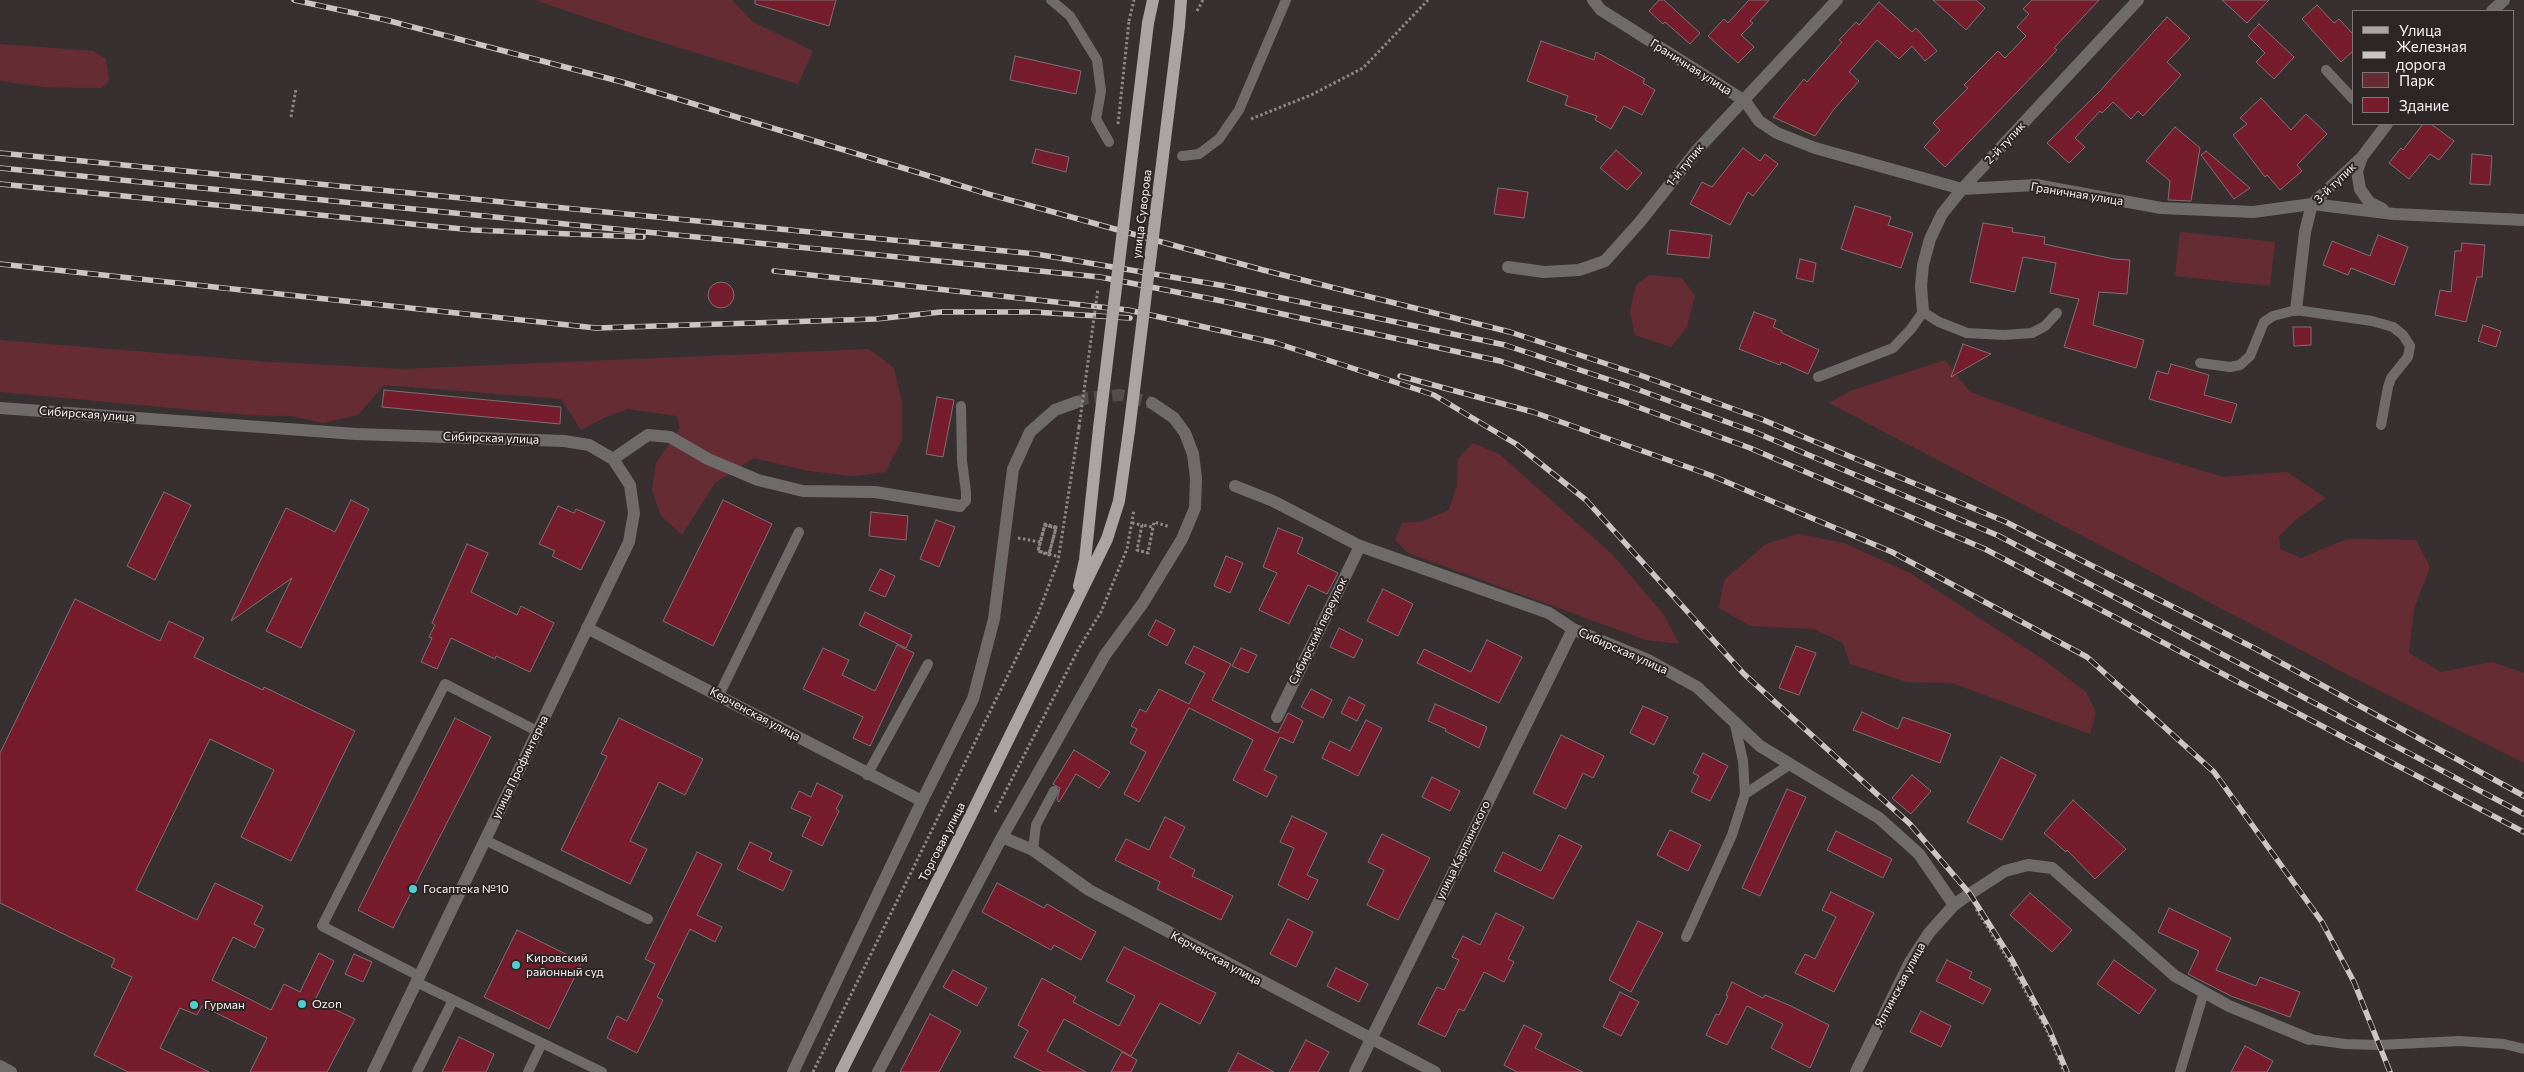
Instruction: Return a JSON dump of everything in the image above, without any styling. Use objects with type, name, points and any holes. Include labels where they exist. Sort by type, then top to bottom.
[{"type":"main road","name":"улица Суворова","points":[[1099,428],[1148,22],[1153,0]]},
{"type":"main road","name":"улица Суворова","points":[[1130,431],[1181,0]]},
{"type":"main road","name":"Торговая улица","points":[[1065,624],[1079,588],[1085,560],[1099,428]]},
{"type":"main road","name":"Торговая улица","points":[[841,1072],[1107,539],[1119,501],[1130,431]]},
{"type":"street","name":"Граничная улица","points":[[1593,0],[1601,10],[1745,101],[1759,120],[1777,133],[1815,148],[1962,190],[2036,185],[2161,208],[2202,211],[2254,212],[2312,204],[2394,214],[2524,220]]},
{"type":"street","name":"1-й тупик","points":[[1508,267],[1544,272],[1579,270],[1605,261],[1639,223],[1698,149],[1745,101],[1837,0]]},
{"type":"street","name":"2-й тупик","points":[[1923,312],[1921,286],[1923,265],[1930,239],[1942,214],[2138,0]]},
{"type":"street","points":[[2493,10],[2504,0]]},
{"type":"street","name":"3-й тупик","points":[[2296,310],[2305,232],[2312,204],[2362,157],[2381,126]]},
{"type":"street","points":[[2362,157],[2357,171],[2360,189],[2369,202],[2394,214]]},
{"type":"street","points":[[793,1072],[922,801],[973,699],[994,619],[1013,469],[1030,432],[1055,410],[1077,402]]},
{"type":"street","points":[[878,1072],[1002,837],[1105,655],[1143,603],[1182,539],[1195,508],[1196,478],[1194,462],[1185,433],[1174,418],[1152,403]]},
{"type":"street","name":"Сибирская улица","points":[[0,408],[356,434],[564,441],[589,444],[614,459]]},
{"type":"street","points":[[614,459],[648,435],[670,437],[708,459],[758,480],[803,491],[875,492],[960,506]]},
{"type":"street","name":"улица Профинтерна","points":[[373,1072],[629,542],[634,512],[630,486],[614,459]]},
{"type":"street","name":"Сибирская улица","points":[[1234,486],[1273,501],[1360,546],[1542,610],[1573,629],[1648,660],[1697,687],[1735,725],[1760,746],[1879,818],[1919,854],[1954,904]]},
{"type":"street","name":"Сибирский переулок","points":[[1277,717],[1360,546]]},
{"type":"street","name":"Керченская улица","points":[[587,628],[922,801]]},
{"type":"street","name":"улица Карпинского","points":[[1355,1072],[1573,629]]},
{"type":"street","name":"Керченская улица","points":[[1002,837],[1033,850],[1089,890],[1435,1072]]},
{"type":"street","name":"Ялтинская улица","points":[[1856,1072],[1910,962],[1929,933],[1954,904],[2005,871],[2028,865],[2052,868],[2175,976],[2229,1006],[2309,1038]]},
{"type":"street","points":[[0,1066],[11,1072]]},
{"type":"lane","points":[[1051,0],[1070,16],[1097,60],[1101,91],[1096,119],[1109,142]]},
{"type":"lane","points":[[1182,156],[1199,154],[1219,139],[1238,110],[1286,0]]},
{"type":"lane","points":[[2326,70],[2352,98]]},
{"type":"lane","points":[[2200,363],[2230,367],[2240,365],[2250,356],[2264,322],[2273,316],[2296,310],[2372,321],[2392,327],[2403,335],[2410,346],[2408,358],[2391,378],[2381,425]]},
{"type":"lane","points":[[1818,377],[1893,348],[1912,329],[1923,312],[1939,322],[1967,333],[2004,335],[2032,333],[2045,326],[2057,313]]},
{"type":"lane","points":[[960,506],[966,501],[962,461],[961,406]]},
{"type":"lane","points":[[720,695],[799,532]]},
{"type":"lane","points":[[867,774],[928,664]]},
{"type":"lane","points":[[538,731],[445,684],[322,926],[453,1000],[602,1072]]},
{"type":"lane","points":[[1686,937],[1732,835],[1745,794],[1743,761],[1735,725]]},
{"type":"lane","points":[[1745,794],[1789,765]]},
{"type":"lane","points":[[1033,850],[1036,825],[1054,791]]},
{"type":"lane","points":[[485,840],[648,919]]},
{"type":"lane","points":[[2180,1072],[2204,992]]},
{"type":"lane","points":[[417,1072],[453,1000]]},
{"type":"lane","points":[[2309,1038],[2345,1044],[2371,1045],[2459,1041],[2504,1044],[2524,1049]]},
{"type":"lane","points":[[528,1072],[542,1043]]},
{"type":"path","points":[[1116,134],[1134,0]]},
{"type":"path","points":[[1248,121],[1311,95],[1363,68],[1428,0]]},
{"type":"path","points":[[291,117],[296,89]]},
{"type":"path","points":[[1079,427],[1099,280]]},
{"type":"path","points":[[992,819],[1078,648],[1101,612],[1127,549],[1135,506]]},
{"type":"path","points":[[1132,523],[1142,525],[1137,550],[1148,553],[1150,544],[1151,536],[1153,527],[1142,525],[1141,533],[1137,550],[1148,553],[1149,545],[1151,538],[1154,522]]},
{"type":"path","points":[[1005,536],[1040,542],[1042,533],[1045,524],[1056,527],[1051,546],[1048,555],[1038,552],[1042,534],[1045,525],[1050,526],[1056,528],[1049,554],[1038,551],[1045,525],[1056,528],[1051,546],[1049,554],[1059,557]]},
{"type":"path","points":[[1968,895],[2009,961],[2047,1031],[2064,1072]]},
{"type":"green space","points":[[535,0],[732,0],[753,22],[813,51],[798,84],[638,35]]},
{"type":"green space","points":[[0,44],[93,51],[106,59],[109,81],[102,88],[45,87],[0,81]]},
{"type":"green space","points":[[2180,232],[2275,242],[2270,286],[2175,276]]},
{"type":"green space","points":[[1649,275],[1682,278],[1695,296],[1687,327],[1671,347],[1635,335],[1630,311],[1636,285]]},
{"type":"green space","points":[[0,340],[270,362],[404,369],[869,349],[894,368],[902,402],[902,440],[885,472],[853,476],[809,471],[754,458],[715,483],[682,535],[661,516],[652,490],[656,463],[680,428],[677,416],[628,409],[608,416],[581,430],[561,399],[384,385],[358,415],[323,423],[291,416],[248,415],[0,392]]},
{"type":"green space","points":[[1945,360],[1970,392],[2124,447],[2223,477],[2287,472],[2326,498],[2298,518],[2279,536],[2280,549],[2301,558],[2347,539],[2416,540],[2430,567],[2414,609],[2409,653],[2441,672],[2492,662],[2524,673],[2524,763],[2356,679],[1829,403],[1850,391]]},
{"type":"green space","points":[[1473,443],[1499,454],[1613,555],[1664,615],[1679,644],[1646,640],[1408,553],[1395,540],[1402,523],[1423,521],[1449,510],[1457,486],[1458,458]]},
{"type":"green space","points":[[1798,534],[1844,543],[1910,573],[2041,658],[2086,692],[2096,712],[2090,734],[1952,683],[1907,682],[1850,664],[1843,643],[1814,629],[1751,626],[1719,608],[1724,580],[1766,544]]},
{"type":"building","points":[[755,0],[836,0],[829,26],[755,4]]},
{"type":"building","points":[[1659,0],[1664,0],[1700,33],[1690,44],[1649,11]]},
{"type":"building","points":[[1749,0],[1769,0],[1750,21],[1753,23],[1741,35],[1754,47],[1738,63],[1708,36],[1724,19],[1728,23]]},
{"type":"building","points":[[1933,0],[1976,0],[1985,8],[1966,30]]},
{"type":"building","points":[[2032,0],[2099,0],[2054,48],[2057,50],[1945,167],[1924,147],[1940,130],[1933,123],[1968,88],[1964,85],[1998,51],[2005,58],[2026,36],[2017,27],[2029,14],[2023,9]]},
{"type":"building","points":[[2222,0],[2269,0],[2247,23]]},
{"type":"building","points":[[1879,2],[1912,32],[1916,28],[1937,51],[1925,61],[1912,46],[1899,59],[1877,40],[1849,72],[1859,81],[1834,109],[1815,136],[1773,117],[1804,79],[1807,82],[1842,42],[1839,40],[1856,22],[1859,25]]},
{"type":"building","points":[[2317,5],[2334,23],[2339,19],[2352,33],[2352,52],[2341,62],[2302,19]]},
{"type":"building","points":[[2167,17],[2190,38],[2167,62],[2181,75],[2143,116],[2138,111],[2131,119],[2113,102],[2102,113],[2100,111],[2075,138],[2085,147],[2069,163],[2047,143],[2099,92]]},
{"type":"building","points":[[2259,24],[2294,57],[2274,79],[2256,62],[2265,53],[2248,36]]},
{"type":"building","points":[[1541,41],[1594,60],[1596,52],[1645,79],[1643,83],[1655,90],[1642,115],[1624,106],[1611,129],[1595,120],[1597,116],[1565,105],[1568,96],[1527,81]]},
{"type":"building","points":[[1015,56],[1081,71],[1076,94],[1010,80]]},
{"type":"building","points":[[2261,98],[2291,130],[2306,114],[2327,134],[2297,165],[2302,171],[2280,190],[2267,175],[2265,177],[2233,135],[2247,124],[2240,118]]},
{"type":"building","points":[[2422,125],[2432,125],[2454,141],[2439,160],[2430,154],[2409,179],[2389,163],[2401,148],[2403,150]]},
{"type":"building","points":[[2175,127],[2200,148],[2191,201],[2168,200],[2170,181],[2146,161]]},
{"type":"building","points":[[1743,148],[1760,161],[1765,154],[1778,164],[1753,196],[1748,192],[1730,225],[1690,204],[1702,182],[1712,187]]},
{"type":"building","points":[[1036,149],[1069,157],[1066,172],[1032,163]]},
{"type":"building","points":[[1616,150],[1642,173],[1627,190],[1600,168]]},
{"type":"building","points":[[2206,151],[2250,188],[2234,199],[2201,155]]},
{"type":"building","points":[[2472,154],[2492,156],[2490,185],[2470,184]]},
{"type":"building","points":[[1498,188],[1528,192],[1524,218],[1494,214]]},
{"type":"building","points":[[1855,206],[1891,217],[1888,225],[1913,233],[1901,268],[1841,249]]},
{"type":"building","points":[[1983,223],[2013,228],[2012,232],[2045,237],[2044,244],[2114,259],[2130,260],[2127,294],[2099,292],[2093,325],[2144,340],[2136,368],[2064,347],[2079,299],[2050,293],[2056,263],[2023,257],[2015,292],[1970,282]]},
{"type":"building","points":[[1670,230],[1712,235],[1709,258],[1667,254]]},
{"type":"building","points":[[2378,235],[2408,247],[2394,285],[2351,268],[2348,275],[2323,265],[2332,241],[2370,256]]},
{"type":"building","points":[[2462,243],[2485,245],[2482,277],[2477,277],[2466,322],[2435,315],[2440,290],[2451,292],[2455,251],[2461,251]]},
{"type":"building","points":[[1800,259],[1816,263],[1813,282],[1796,278]]},
{"type":"building","points":[[721,282],[731,285],[734,295],[731,305],[721,308],[711,305],[708,295],[711,285]]},
{"type":"building","points":[[1754,312],[1776,320],[1773,327],[1819,350],[1808,374],[1781,362],[1780,365],[1739,349]]},
{"type":"building","points":[[2483,325],[2501,331],[2496,347],[2478,341]]},
{"type":"building","points":[[2293,327],[2311,327],[2311,345],[2294,346]]},
{"type":"building","points":[[1963,344],[1991,354],[1951,377]]},
{"type":"building","points":[[2171,364],[2209,375],[2204,395],[2237,404],[2231,423],[2149,399],[2157,371],[2168,374]]},
{"type":"building","points":[[384,390],[561,407],[560,424],[382,407]]},
{"type":"building","points":[[937,397],[954,400],[943,457],[926,454]]},
{"type":"building","points":[[164,492],[191,505],[155,580],[127,566]]},
{"type":"building","points":[[351,500],[369,509],[301,648],[266,631],[292,578],[231,621],[286,508],[335,532]]},
{"type":"building","points":[[723,500],[772,524],[713,646],[663,621]]},
{"type":"building","points":[[558,506],[574,513],[576,509],[605,522],[581,570],[552,556],[555,551],[539,544]]},
{"type":"building","points":[[871,512],[908,516],[906,540],[869,536]]},
{"type":"building","points":[[936,520],[955,527],[939,567],[920,559]]},
{"type":"building","points":[[1278,528],[1303,538],[1297,553],[1338,573],[1327,594],[1308,585],[1289,624],[1259,610],[1277,573],[1263,567]]},
{"type":"building","points":[[467,544],[488,553],[471,592],[517,615],[521,606],[554,623],[530,672],[496,656],[495,659],[451,638],[437,669],[421,662],[432,638],[429,637],[435,625],[432,623]]},
{"type":"building","points":[[1226,556],[1243,563],[1230,593],[1214,586]]},
{"type":"building","points":[[880,569],[895,576],[885,597],[869,590]]},
{"type":"building","points":[[1383,589],[1413,604],[1398,636],[1367,621]]},
{"type":"building","points":[[75,599],[160,641],[169,621],[204,638],[194,657],[263,690],[264,687],[355,731],[291,861],[241,837],[274,770],[210,739],[136,890],[197,920],[215,883],[263,906],[254,924],[264,929],[255,948],[233,937],[212,980],[271,1010],[284,984],[300,992],[319,953],[334,961],[315,1000],[355,1019],[327,1072],[250,1072],[267,1038],[202,1006],[197,1015],[180,1008],[160,1048],[209,1072],[128,1072],[94,1055],[132,977],[111,967],[115,959],[0,903],[0,753]]},
{"type":"building","points":[[865,612],[912,635],[906,648],[859,625]]},
{"type":"building","points":[[1156,620],[1175,630],[1167,646],[1148,635]]},
{"type":"building","points":[[1339,628],[1363,640],[1354,658],[1330,647]]},
{"type":"building","points":[[1487,640],[1522,657],[1499,703],[1417,663],[1424,649],[1471,672]]},
{"type":"building","points":[[897,645],[914,653],[870,746],[853,738],[863,717],[803,689],[823,648],[849,660],[842,675],[875,691]]},
{"type":"building","points":[[1194,646],[1231,664],[1212,700],[1278,733],[1288,713],[1303,721],[1293,743],[1280,737],[1264,770],[1277,776],[1267,797],[1233,780],[1253,740],[1189,708],[1139,802],[1124,794],[1146,752],[1130,743],[1137,729],[1131,726],[1140,709],[1146,712],[1159,689],[1189,704],[1205,673],[1185,663]]},
{"type":"building","points":[[1796,646],[1816,653],[1799,695],[1779,688]]},
{"type":"building","points":[[1241,648],[1257,655],[1248,673],[1232,666]]},
{"type":"building","points":[[1311,689],[1332,700],[1323,718],[1301,707]]},
{"type":"building","points":[[1349,697],[1365,705],[1357,721],[1341,713]]},
{"type":"building","points":[[1435,704],[1487,727],[1479,748],[1428,721]]},
{"type":"building","points":[[1643,706],[1668,717],[1654,745],[1630,733]]},
{"type":"building","points":[[1862,712],[1898,729],[1903,717],[1951,734],[1940,763],[1853,730]]},
{"type":"building","points":[[455,718],[491,737],[393,928],[358,910]]},
{"type":"building","points":[[619,718],[703,759],[685,795],[659,782],[630,841],[647,849],[630,884],[561,850],[607,756],[601,754]]},
{"type":"building","points":[[1366,720],[1382,728],[1358,776],[1322,758],[1330,741],[1350,751]]},
{"type":"building","points":[[1561,735],[1604,756],[1593,778],[1583,773],[1566,809],[1533,793]]},
{"type":"building","points":[[1074,750],[1110,772],[1099,788],[1076,774],[1059,802],[1057,800],[1060,788],[1053,784]]},
{"type":"building","points":[[1703,753],[1728,766],[1710,801],[1691,792],[1699,776],[1693,773]]},
{"type":"building","points":[[2001,757],[2036,775],[2002,840],[1967,822]]},
{"type":"building","points":[[1912,775],[1931,791],[1911,814],[1892,798]]},
{"type":"building","points":[[1432,777],[1460,791],[1450,811],[1422,797]]},
{"type":"building","points":[[817,783],[843,796],[836,809],[839,811],[822,846],[802,836],[811,817],[791,808],[799,791],[811,797]]},
{"type":"building","points":[[1787,789],[1806,797],[1760,896],[1742,888]]},
{"type":"building","points":[[2073,800],[2126,849],[2095,879],[2067,850],[2066,852],[2044,833]]},
{"type":"building","points":[[1292,816],[1327,833],[1307,875],[1318,880],[1308,900],[1278,885],[1294,848],[1280,842]]},
{"type":"building","points":[[1165,817],[1185,827],[1170,857],[1195,870],[1192,876],[1233,896],[1221,920],[1157,889],[1160,882],[1115,860],[1126,839],[1149,850]]},
{"type":"building","points":[[1670,830],[1701,845],[1688,871],[1657,855]]},
{"type":"building","points":[[1836,831],[1892,859],[1883,878],[1827,850]]},
{"type":"building","points":[[1382,834],[1430,858],[1398,920],[1367,905],[1384,870],[1368,862]]},
{"type":"building","points":[[1559,835],[1582,846],[1553,899],[1494,871],[1503,852],[1541,871]]},
{"type":"building","points":[[750,842],[772,853],[769,860],[792,871],[783,891],[737,869]]},
{"type":"building","points":[[697,852],[722,864],[697,915],[722,927],[715,942],[690,929],[657,997],[663,1000],[637,1053],[607,1038],[617,1016],[627,1021],[655,964],[645,959]]},
{"type":"building","points":[[997,883],[1044,908],[1047,904],[1096,932],[1081,960],[1054,945],[1051,950],[982,912]]},
{"type":"building","points":[[1831,892],[1874,913],[1834,992],[1795,973],[1805,954],[1815,959],[1836,917],[1822,910]]},
{"type":"building","points":[[2030,893],[2072,930],[2052,952],[2010,915]]},
{"type":"building","points":[[2169,908],[2231,938],[2216,970],[2256,986],[2260,977],[2300,992],[2290,1017],[2231,996],[2188,974],[2199,951],[2158,932]]},
{"type":"building","points":[[1496,913],[1524,927],[1508,959],[1514,962],[1504,982],[1484,972],[1464,1011],[1459,1009],[1445,1037],[1418,1024],[1437,987],[1444,990],[1459,960],[1452,957],[1463,936],[1480,945]]},
{"type":"building","points":[[1288,919],[1313,932],[1296,967],[1270,954]]},
{"type":"building","points":[[1638,921],[1663,933],[1631,992],[1609,980]]},
{"type":"building","points":[[517,930],[582,962],[549,1029],[484,997]]},
{"type":"building","points":[[1124,947],[1216,993],[1200,1024],[1160,1003],[1131,1056],[1064,1019],[1047,1051],[1086,1072],[1043,1072],[1014,1057],[1028,1031],[1018,1025],[1042,978],[1076,997],[1073,1002],[1119,1026],[1135,996],[1106,981]]},
{"type":"building","points":[[354,954],[372,962],[363,982],[345,974]]},
{"type":"building","points":[[1947,960],[1972,972],[1969,978],[1991,989],[1983,1004],[1936,981]]},
{"type":"building","points":[[2114,960],[2156,990],[2139,1014],[2097,984]]},
{"type":"building","points":[[1336,968],[1368,984],[1359,1002],[1327,986]]},
{"type":"building","points":[[953,970],[987,988],[977,1006],[943,987]]},
{"type":"building","points":[[1732,982],[1763,998],[1765,995],[1829,1025],[1810,1068],[1771,1048],[1783,1024],[1747,1006],[1727,1045],[1706,1035],[1716,1014],[1719,1015]]},
{"type":"building","points":[[1620,992],[1639,1002],[1621,1036],[1603,1027]]},
{"type":"building","points":[[1921,1011],[1951,1026],[1941,1047],[1910,1032]]},
{"type":"building","points":[[930,1014],[961,1031],[939,1072],[900,1072]]},
{"type":"building","points":[[1524,1025],[1542,1034],[1535,1048],[1583,1072],[1517,1072],[1504,1065]]},
{"type":"building","points":[[459,1037],[494,1054],[486,1072],[442,1072]]},
{"type":"building","points":[[1306,1040],[1329,1052],[1318,1072],[1289,1072]]},
{"type":"building","points":[[2245,1046],[2273,1061],[2267,1072],[2231,1072]]},
{"type":"building","points":[[1122,1052],[1137,1060],[1131,1072],[1111,1072]]},
{"type":"building","points":[[1238,1053],[1274,1072],[1228,1072]]},
{"type":"tunnel","points":[[1077,402],[1087,398],[1120,395],[1152,403]]},
{"type":"railway","points":[[294,0],[386,20],[622,82],[988,194],[1263,270],[1510,332],[1637,374],[1761,419],[2006,522],[2256,649],[2524,796]]},
{"type":"railway","points":[[0,153],[1036,254],[1225,286],[1505,345],[1631,387],[1757,433],[1999,536],[2524,814]]},
{"type":"railway","points":[[0,168],[1100,277],[1222,301],[1500,361],[1624,402],[1750,448],[1985,549],[2524,832]]},
{"type":"railway","points":[[0,184],[473,230],[643,237]]},
{"type":"railway","points":[[0,264],[596,328],[876,319],[941,312],[1034,312],[1130,318]]},
{"type":"railway","points":[[774,271],[1128,310],[1276,343],[1434,395],[1516,444],[1586,500],[1744,674],[1910,824],[1970,894],[2012,960],[2049,1029],[2067,1072]]},
{"type":"railway","points":[[1400,376],[1533,412],[1710,475],[1892,552],[2087,657],[2214,772],[2322,922],[2354,982],[2390,1072]]},
{"type":"place","name":"Госаптека №10","points":[[413,889]]},
{"type":"place","name":"Кировский районный суд","points":[[516,965]]},
{"type":"place","name":"Ozon","points":[[302,1004]]},
{"type":"place","name":"Гурман","points":[[194,1005]]}]
